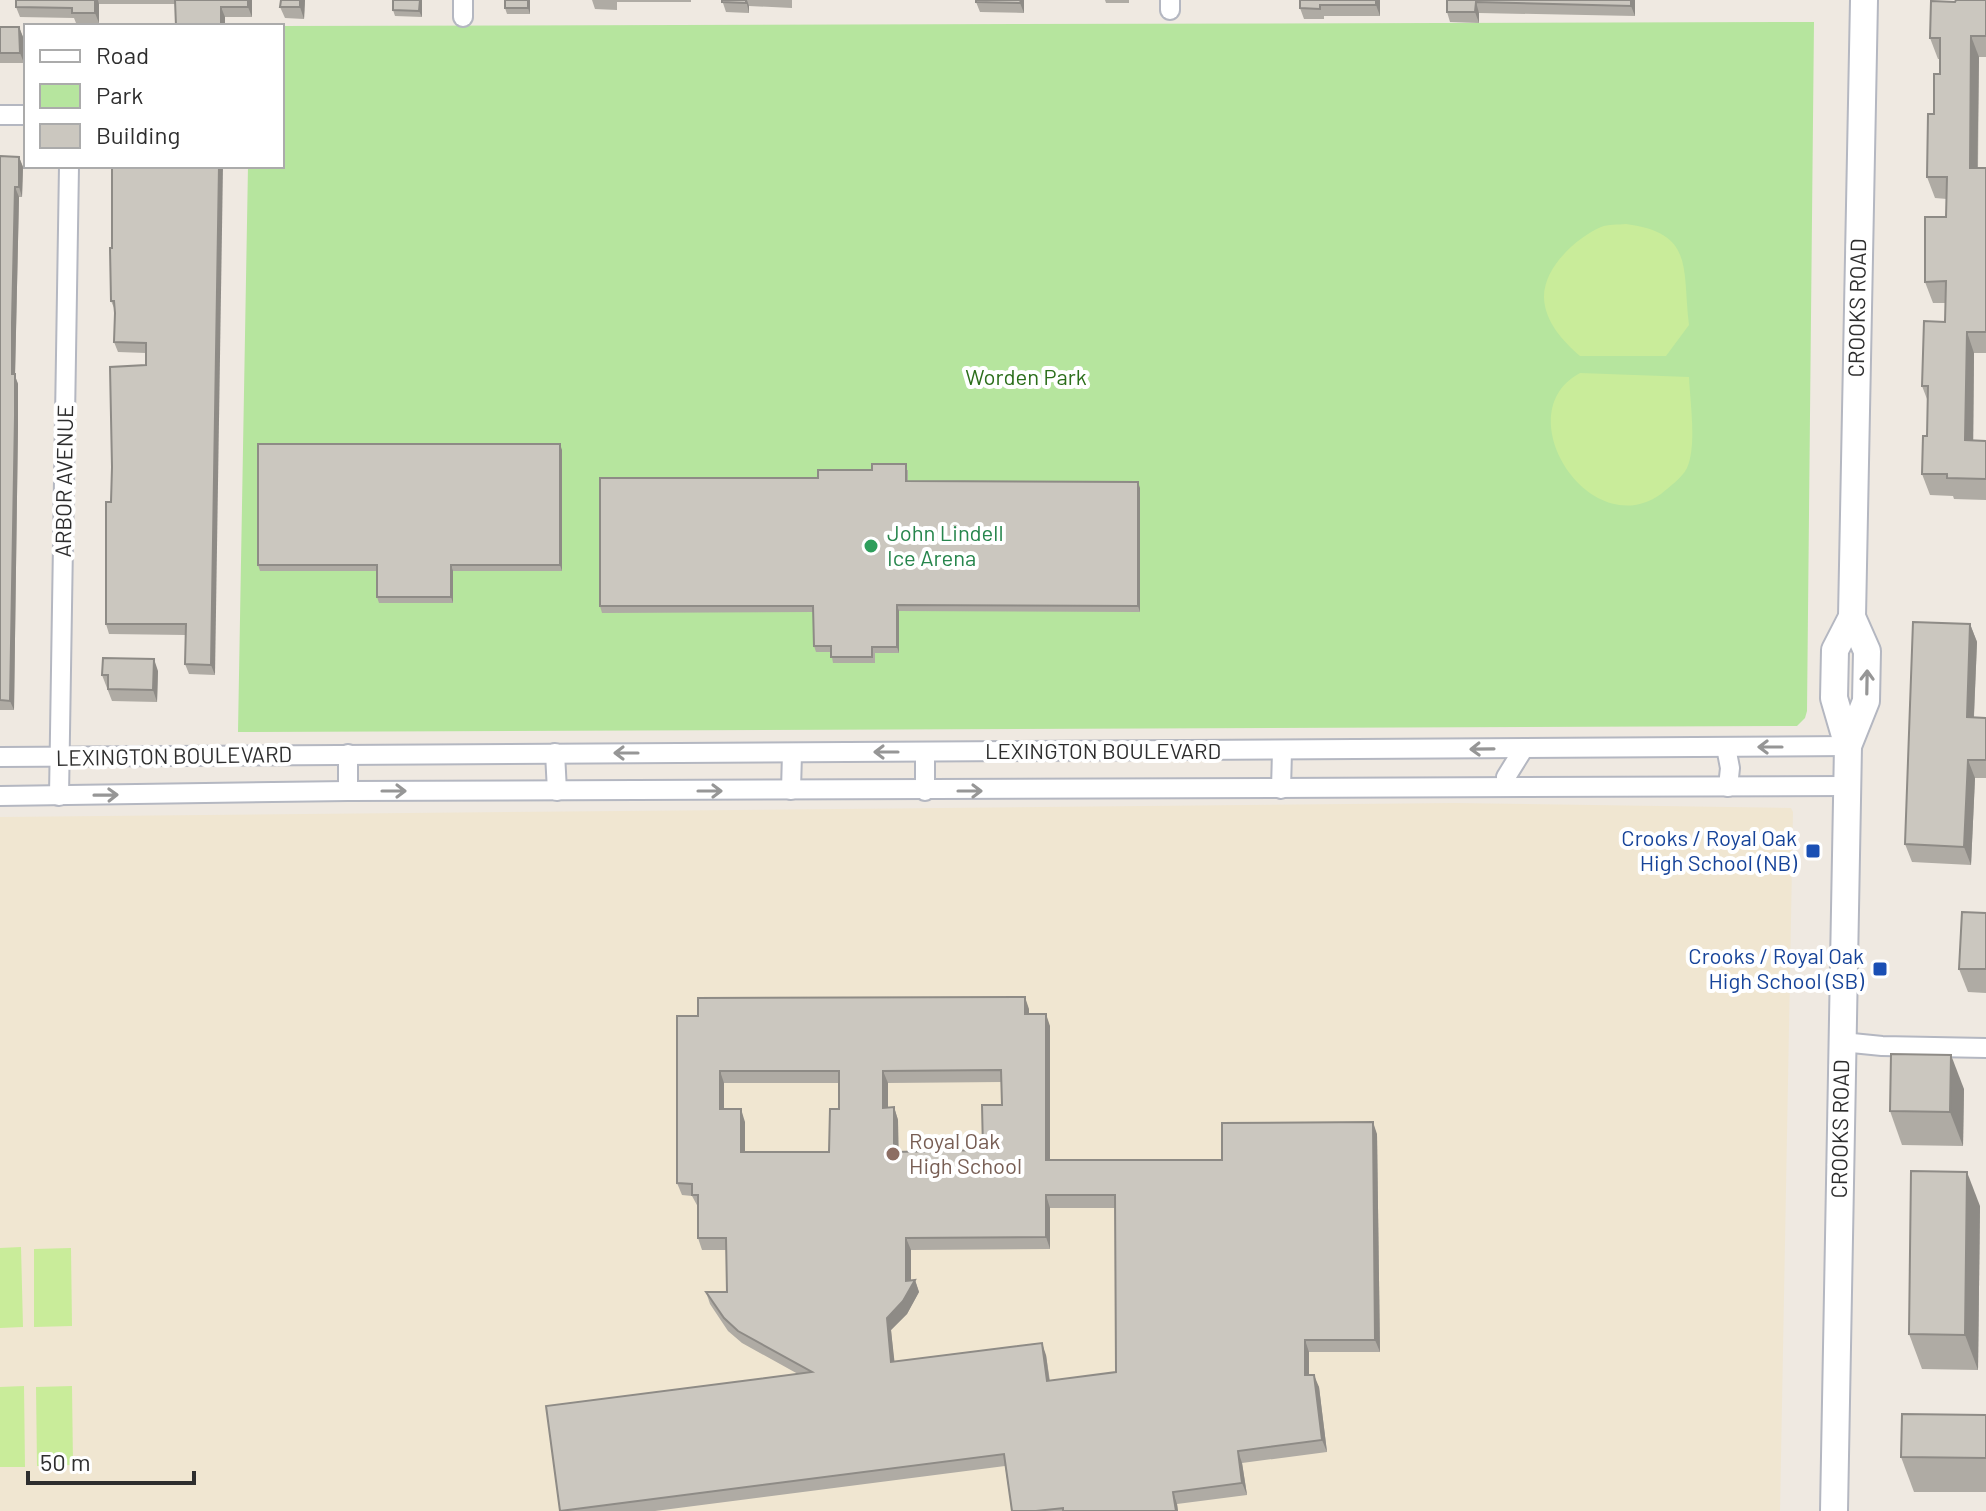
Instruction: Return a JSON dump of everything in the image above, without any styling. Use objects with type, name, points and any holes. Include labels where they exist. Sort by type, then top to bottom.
[{"type":"main road","name":"CROOKS ROAD","points":[[1834,1511],[1848,746],[1834,698],[1835,650],[1852,617],[1864,0]]},
{"type":"street","points":[[0,115],[24,115]]},
{"type":"street","name":"ARBOR AVENUE","points":[[59,796],[69,168]]},
{"type":"street","name":"LEXINGTON BOULEVARD","points":[[0,757],[1848,746]]},
{"type":"street","points":[[1726,747],[1730,768],[1728,787]]},
{"type":"street","points":[[1506,787],[1506,777],[1524,748]]},
{"type":"street","points":[[1281,789],[1282,751]]},
{"type":"street","points":[[925,752],[925,791]]},
{"type":"street","points":[[555,753],[557,791]]},
{"type":"street","points":[[791,790],[792,753]]},
{"type":"street","points":[[348,754],[348,791]]},
{"type":"street","name":"LEXINGTON BOULEVARD","points":[[0,796],[348,791],[1847,786]]},
{"type":"street","points":[[1842,1042],[1986,1048]]},
{"type":"shaded area","name":"Royal Oak High School","points":[[1455,803],[1791,808],[1793,812],[1780,1511],[0,1511],[0,817]]},
{"type":"green space","name":"Worden Park","points":[[1814,22],[1805,718],[1797,726],[238,732],[248,168],[284,168],[284,26]]},
{"type":"green space","points":[[1626,224],[1664,236],[1681,256],[1689,325],[1666,356],[1580,356],[1551,323],[1545,307],[1545,287],[1555,265],[1581,239],[1604,226]]},
{"type":"green space","points":[[1580,373],[1689,377],[1690,459],[1682,475],[1661,494],[1634,505],[1608,502],[1584,489],[1566,468],[1554,442],[1551,416],[1559,392]]},
{"type":"green space","points":[[21,1247],[23,1327],[0,1328],[0,1248]]},
{"type":"green space","points":[[71,1248],[72,1326],[34,1327],[34,1249]]},
{"type":"green space","points":[[24,1386],[25,1467],[0,1467],[0,1387]]},
{"type":"green space","points":[[72,1386],[73,1465],[37,1466],[36,1387]]},
{"type":"building","points":[[16,0],[95,0],[95,13],[72,13],[72,8],[16,7]]},
{"type":"building","points":[[175,0],[248,0],[248,7],[221,7],[221,24],[176,24]]},
{"type":"building","points":[[281,0],[300,0],[300,7],[280,7]]},
{"type":"building","points":[[393,0],[420,0],[419,11],[393,10]]},
{"type":"building","points":[[505,0],[528,0],[528,8],[505,8]]},
{"type":"building","points":[[746,0],[746,3],[722,2]]},
{"type":"building","points":[[976,0],[1021,0],[1020,3]]},
{"type":"building","points":[[1300,0],[1376,0],[1376,5],[1300,8]]},
{"type":"building","points":[[1447,0],[1631,0],[1631,6],[1476,2],[1475,12],[1447,12]]},
{"type":"building","points":[[1986,0],[1986,36],[1971,36],[1970,168],[1986,168],[1986,332],[1967,332],[1965,440],[1986,441],[1986,479],[1922,474],[1923,436],[1927,436],[1928,386],[1922,386],[1924,321],[1945,322],[1946,281],[1925,282],[1925,217],[1946,217],[1947,177],[1927,177],[1928,114],[1934,114],[1934,74],[1940,74],[1940,38],[1930,38],[1931,1]]},
{"type":"building","points":[[0,27],[19,27],[20,53],[0,53]]},
{"type":"building","points":[[0,156],[19,157],[19,187],[15,187],[12,323],[15,416],[10,701],[0,700]]},
{"type":"building","points":[[112,168],[219,168],[211,665],[185,664],[186,624],[106,624],[106,502],[111,502],[112,467],[110,367],[146,365],[146,343],[114,342]]},
{"type":"building","points":[[258,444],[560,444],[560,565],[451,565],[451,597],[377,597],[377,565],[258,565]]},
{"type":"building","name":"John Lindell Ice Arena","points":[[872,464],[906,464],[906,481],[1138,482],[1138,606],[897,605],[897,647],[872,647],[872,657],[831,657],[831,646],[814,646],[813,606],[600,606],[600,478],[818,478],[818,470],[872,470]]},
{"type":"building","points":[[1913,622],[1970,624],[1967,717],[1986,718],[1986,760],[1968,760],[1964,847],[1905,844]]},
{"type":"building","points":[[103,658],[154,659],[153,690],[108,689],[108,675],[102,675]]},
{"type":"building","points":[[1962,912],[1986,913],[1986,969],[1959,969]]},
{"type":"building","name":"Royal Oak High School","points":[[1025,997],[1025,1014],[1046,1014],[1046,1160],[1222,1160],[1222,1123],[1373,1122],[1375,1340],[1305,1340],[1305,1375],[1314,1375],[1322,1440],[1238,1451],[1242,1483],[1173,1492],[1176,1511],[1063,1511],[1063,1508],[1012,1511],[1004,1454],[560,1511],[546,1406],[812,1372],[738,1331],[724,1318],[706,1292],[727,1292],[726,1238],[698,1238],[698,1195],[692,1195],[692,1184],[677,1183],[677,1016],[698,1016],[698,998]],"holes":[[[1001,1070],[1002,1105],[982,1105],[983,1150],[894,1152],[894,1107],[883,1108],[883,1071]],[[720,1071],[839,1071],[839,1109],[830,1109],[829,1152],[741,1152],[741,1109],[720,1109]],[[1046,1195],[1115,1195],[1116,1372],[1047,1381],[1042,1343],[891,1362],[887,1318],[903,1301],[915,1280],[906,1281],[906,1238],[1046,1237]]]},
{"type":"building","points":[[1891,1054],[1951,1055],[1950,1112],[1890,1111]]},
{"type":"building","points":[[1911,1171],[1967,1172],[1965,1335],[1909,1334]]},
{"type":"building","points":[[1902,1414],[1986,1415],[1986,1458],[1901,1457]]},
{"type":"place","name":"John Lindell Ice Arena","points":[[871,546]]},
{"type":"place","name":"Crooks / Royal Oak High School (NB)","points":[[1813,851]]},
{"type":"place","name":"Crooks / Royal Oak High School (SB)","points":[[1880,969]]},
{"type":"place","name":"Royal Oak High School","points":[[893,1154]]}]
